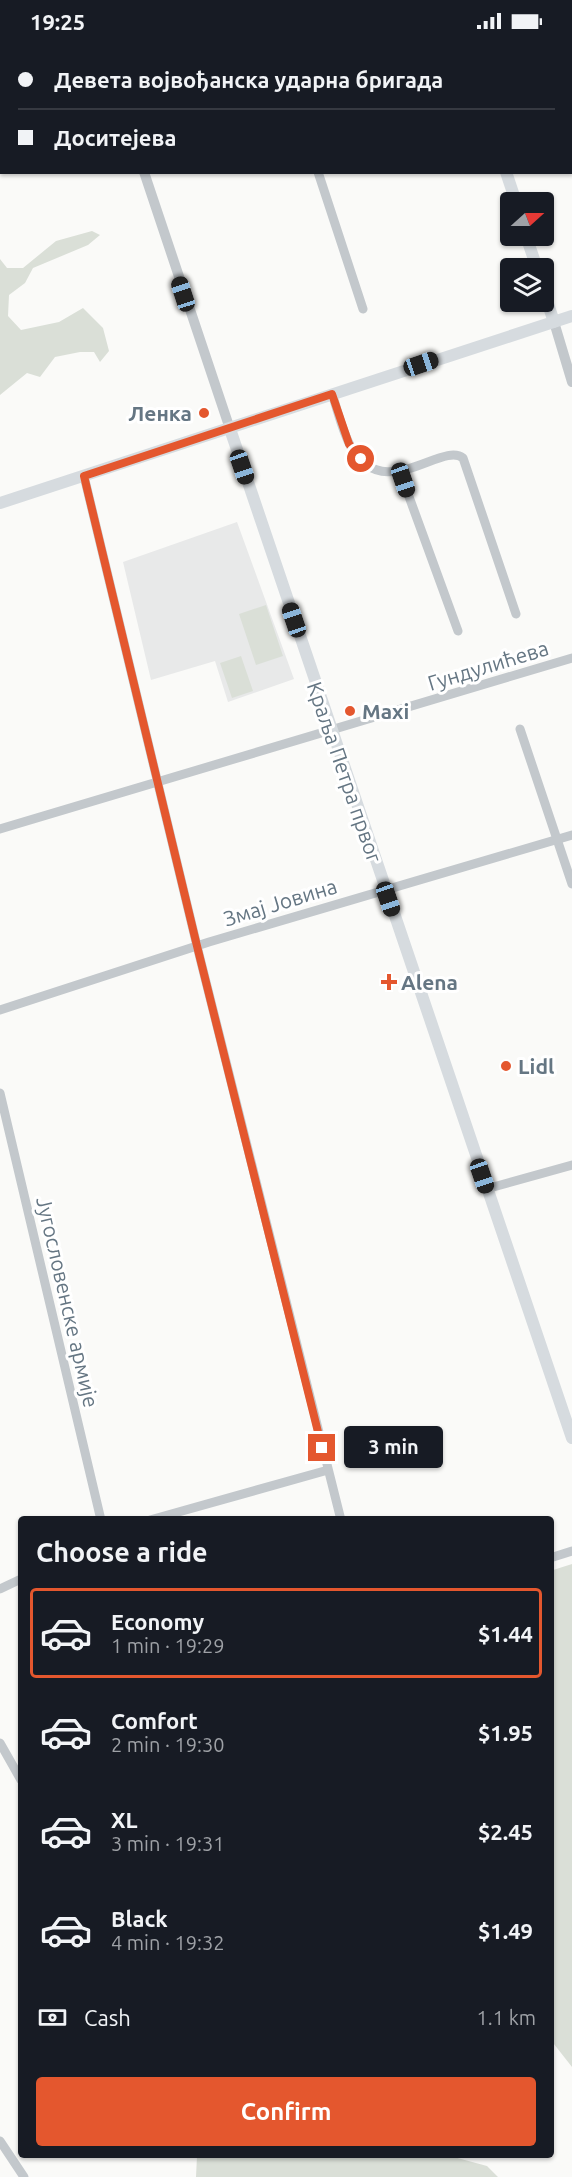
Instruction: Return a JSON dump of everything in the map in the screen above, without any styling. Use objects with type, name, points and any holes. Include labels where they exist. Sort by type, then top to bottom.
[{"type":"main road","points":[[507,174],[513,192]]},
{"type":"main road","points":[[551,312],[554,322]]},
{"type":"main road","points":[[0,504],[572,316]]},
{"type":"main road","name":"Краља Петра првог","points":[[230,429],[384,889],[572,1438]]},
{"type":"street","name":"Краља Петра првог","points":[[145,174],[230,429]]},
{"type":"street","points":[[319,174],[363,309]]},
{"type":"street","points":[[554,322],[572,382]]},
{"type":"street","points":[[332,394],[347,439],[356,454],[377,469],[400,472],[451,454],[462,458],[516,614]]},
{"type":"street","points":[[400,472],[458,631]]},
{"type":"street","points":[[84,476],[197,946],[340,1516]]},
{"type":"street","name":"Гундулићева","points":[[0,829],[332,732],[572,658]]},
{"type":"street","points":[[520,729],[572,884]]},
{"type":"street","name":"Змај Јовина","points":[[0,1010],[197,946],[572,835]]},
{"type":"street","name":"Југословенске армије","points":[[0,1093],[100,1516]]},
{"type":"street","points":[[486,1189],[572,1165]]},
{"type":"street","points":[[164,1516],[328,1470]]},
{"type":"street","points":[[554,1557],[572,1551]]},
{"type":"street","points":[[0,1589],[18,1580]]},
{"type":"street","points":[[0,1743],[18,1775]]},
{"type":"street","points":[[0,2141],[24,2177]]},
{"type":"shaded area","points":[[92,231],[100,235],[88,245],[33,268],[25,283],[9,295],[8,316],[21,330],[59,322],[83,308],[103,328],[109,351],[100,362],[94,352],[55,357],[40,377],[27,373],[0,395],[0,259],[7,268],[23,268],[56,241]]},
{"type":"shaded area","points":[[237,522],[294,679],[228,702],[215,661],[151,680],[123,562]]},
{"type":"shaded area","points":[[266,605],[283,656],[256,665],[239,614]]},
{"type":"shaded area","points":[[241,656],[253,691],[232,698],[220,663]]},
{"type":"shaded area","points":[[572,1564],[572,2067],[554,2044],[554,1570]]},
{"type":"shaded area","points":[[197,2158],[457,2158],[487,2166],[498,2177],[196,2177]]},
{"type":"place","name":"Ленка","points":[[204,413]]},
{"type":"place","name":"Maxi","points":[[350,711]]},
{"type":"place","name":"Alena","points":[[389,982]]},
{"type":"place","name":"Lidl","points":[[506,1066]]},
{"type":"route","points":[[322,1448],[197,946],[84,476],[332,394],[349,444],[361,459]]}]
